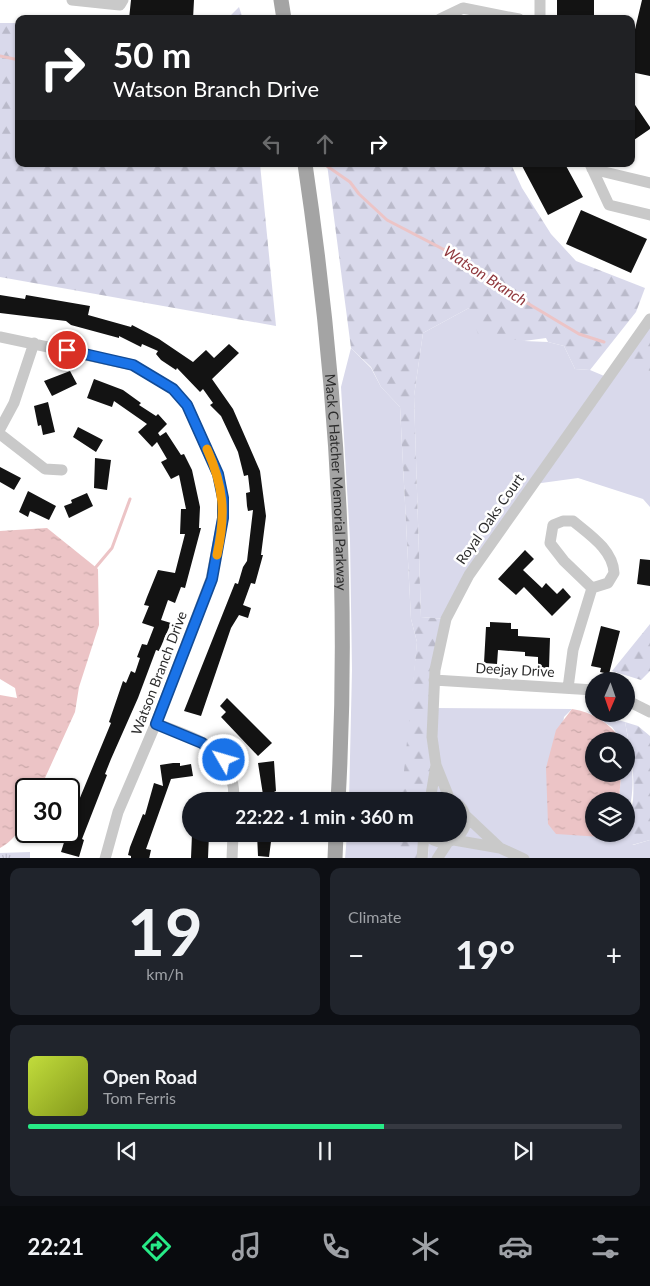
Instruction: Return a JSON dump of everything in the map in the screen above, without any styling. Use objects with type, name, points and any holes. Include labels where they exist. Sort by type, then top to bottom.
[{"type":"main road","points":[[281,0],[283,15]]},
{"type":"main road","name":"Mack C Hatcher Memorial Parkway","points":[[305,167],[313,217],[332,407],[336,478],[341,672],[338,792]]},
{"type":"main road","points":[[335,858],[336,842]]},
{"type":"street","points":[[72,0],[110,2],[120,5],[122,0]]},
{"type":"street","points":[[540,0],[540,15]]},
{"type":"street","points":[[448,15],[463,8],[499,15]]},
{"type":"street","points":[[591,167],[609,205],[650,215]]},
{"type":"street","points":[[594,167],[650,183]]},
{"type":"street","name":"Royal Oaks Court","points":[[432,792],[436,765],[432,737],[434,680],[446,618],[469,575],[650,319]]},
{"type":"street","name":"Watson Branch Drive","points":[[0,337],[133,365],[173,389],[187,405],[218,474],[223,498],[223,518],[212,579],[156,724],[118,812],[105,858]]},
{"type":"street","points":[[0,429],[14,404],[34,343]]},
{"type":"street","points":[[0,434],[45,468],[62,470]]},
{"type":"street","points":[[563,521],[574,521],[596,540],[613,560],[614,573],[608,583],[592,588],[564,561],[550,543],[554,525],[563,521]]},
{"type":"street","points":[[568,688],[572,650],[592,588]]},
{"type":"street","name":"Deejay Drive","points":[[434,680],[585,689]]},
{"type":"street","points":[[635,704],[650,712]]},
{"type":"street","points":[[156,724],[202,743],[224,760],[232,778],[233,792]]},
{"type":"street","name":"Royal Oaks Court","points":[[436,765],[450,792]]},
{"type":"street","points":[[467,816],[500,848]]},
{"type":"street","points":[[232,858],[233,842]]},
{"type":"street","points":[[422,858],[424,842]]},
{"type":"street","points":[[436,858],[450,842]]},
{"type":"street","points":[[458,842],[500,848],[524,858]]},
{"type":"green space","points":[[239,7],[242,15],[231,15]]},
{"type":"green space","points":[[0,23],[15,23],[15,167],[260,167],[276,326],[0,277]]},
{"type":"green space","points":[[327,167],[512,167],[522,188],[551,234],[576,261],[645,288],[636,312],[590,370],[575,369],[564,346],[548,342],[546,338],[524,341],[478,334],[469,308],[423,333],[414,396],[421,617],[446,619],[434,670],[429,792],[402,792],[417,642],[411,619],[400,407],[381,387],[371,367],[351,348]]},
{"type":"green space","points":[[469,308],[524,341],[548,342],[564,346],[575,369],[590,370],[609,378],[622,359],[650,371],[650,507],[643,499],[578,478],[534,484],[446,619],[421,617],[414,396],[423,333]]},
{"type":"green space","points":[[650,319],[650,371],[639,368],[622,359]]},
{"type":"green space","points":[[351,348],[371,368],[381,387],[400,407],[411,619],[417,642],[404,792],[349,792],[352,670],[350,540],[341,387]]},
{"type":"green space","points":[[650,624],[650,671],[641,680],[635,678],[635,672],[612,671]]},
{"type":"green space","points":[[432,708],[572,709],[564,717],[548,824],[585,833],[585,842],[630,842],[633,845],[650,840],[650,858],[428,858],[429,842],[467,842],[467,792],[429,792]]},
{"type":"green space","points":[[604,722],[625,722],[627,732],[616,732]]},
{"type":"green space","points":[[625,722],[638,726],[650,736],[650,840],[632,845],[629,842],[635,842],[635,792],[633,792],[633,782],[635,782],[635,732],[627,732]]},
{"type":"green space","points":[[620,782],[633,782],[632,792],[620,792]]},
{"type":"green space","points":[[346,842],[399,842],[398,858],[345,858]]},
{"type":"green space","points":[[396,842],[429,842],[428,858],[395,858]]},
{"type":"green space","points":[[30,852],[30,858],[0,858],[0,853]]},
{"type":"water","points":[[47,528],[98,569],[99,625],[79,687],[75,712],[45,778],[15,778],[15,836],[0,848],[0,695],[17,698],[15,688],[0,679],[0,531]]},
{"type":"water","points":[[572,709],[585,712],[585,722],[604,722],[615,732],[585,732],[585,782],[620,782],[620,792],[585,792],[585,836],[556,834],[548,824],[546,768],[556,730]]},
{"type":"building","points":[[131,0],[194,0],[193,15],[129,15]]},
{"type":"building","points":[[557,0],[594,0],[594,15],[557,15]]},
{"type":"building","points":[[642,0],[650,0],[650,76],[635,73],[635,29]]},
{"type":"building","points":[[635,105],[650,127],[650,129],[635,139]]},
{"type":"building","points":[[523,167],[567,167],[583,197],[548,215]]},
{"type":"building","points":[[581,210],[647,239],[631,273],[566,244]]},
{"type":"building","points":[[0,295],[25,299],[26,295],[90,306],[88,315],[131,327],[132,325],[159,339],[193,362],[206,350],[214,358],[229,344],[239,353],[212,379],[233,409],[260,471],[266,516],[261,555],[263,555],[255,584],[251,583],[243,605],[251,608],[248,618],[239,615],[231,628],[201,716],[184,711],[235,583],[238,584],[243,567],[247,561],[253,510],[248,511],[247,506],[246,493],[250,492],[248,475],[244,476],[238,452],[221,416],[210,405],[213,403],[203,389],[200,392],[177,368],[176,370],[161,360],[156,354],[158,351],[142,344],[141,347],[119,336],[119,338],[71,325],[66,321],[0,313]]},
{"type":"building","points":[[70,371],[77,384],[52,396],[44,381]]},
{"type":"building","points":[[94,379],[123,390],[141,403],[139,405],[156,416],[158,414],[167,424],[158,433],[160,436],[166,432],[181,455],[184,454],[192,470],[200,507],[199,528],[201,528],[185,588],[181,587],[175,603],[168,600],[161,620],[171,623],[159,651],[156,650],[138,698],[105,774],[107,775],[82,839],[84,840],[79,857],[61,852],[64,843],[80,843],[80,798],[111,723],[109,722],[123,681],[126,683],[131,671],[135,673],[140,658],[137,657],[142,644],[147,645],[154,627],[142,623],[149,606],[144,605],[158,570],[175,573],[185,534],[180,534],[181,509],[186,509],[179,475],[171,479],[161,462],[167,459],[157,442],[152,447],[138,432],[147,424],[114,401],[112,407],[87,398]]},
{"type":"building","points":[[48,402],[55,432],[43,435],[41,425],[38,426],[34,406]]},
{"type":"building","points":[[78,427],[103,440],[96,452],[73,437]]},
{"type":"building","points":[[95,458],[111,460],[107,490],[94,488]]},
{"type":"building","points":[[0,467],[21,478],[14,490],[0,482]]},
{"type":"building","points":[[28,491],[56,506],[49,520],[30,511],[28,517],[19,512]]},
{"type":"building","points":[[87,493],[93,506],[69,518],[64,506],[72,503],[71,500]]},
{"type":"building","points":[[525,550],[534,559],[523,570],[542,588],[546,583],[557,594],[563,588],[571,597],[552,616],[524,587],[516,595],[498,579]]},
{"type":"building","points":[[640,559],[650,560],[650,586],[637,584]]},
{"type":"building","points":[[490,622],[511,623],[511,629],[518,629],[518,636],[550,638],[549,668],[538,668],[538,657],[525,656],[525,652],[498,650],[497,664],[484,663],[486,627],[490,627]]},
{"type":"building","points":[[601,626],[620,631],[610,672],[600,672],[601,668],[591,666]]},
{"type":"building","points":[[227,698],[272,743],[258,756],[221,717],[226,712],[220,706]]},
{"type":"building","points":[[274,761],[276,791],[263,792],[258,763]]},
{"type":"building","points":[[180,763],[180,766],[191,764],[193,776],[171,779],[146,849],[151,850],[149,858],[131,858],[128,855],[130,847],[143,814],[145,815],[154,783],[163,786],[160,765]]},
{"type":"building","points":[[192,842],[209,842],[208,858],[191,858]]},
{"type":"building","points":[[257,842],[271,842],[269,857],[258,856]]},
{"type":"waterway","name":"Watson Branch","points":[[0,56],[15,59]]},
{"type":"waterway","name":"Watson Branch","points":[[328,167],[350,182],[359,194],[387,220],[464,260],[507,291],[579,334],[604,342]]},
{"type":"waterway","points":[[96,567],[112,548],[130,499]]},
{"type":"slow traffic","points":[[207,449],[218,474],[223,498],[223,518],[217,555]]},
{"type":"route","points":[[67,350],[133,365],[173,389],[187,405],[218,474],[223,498],[223,518],[212,579],[156,724],[202,743],[213,749],[224,760]]}]
